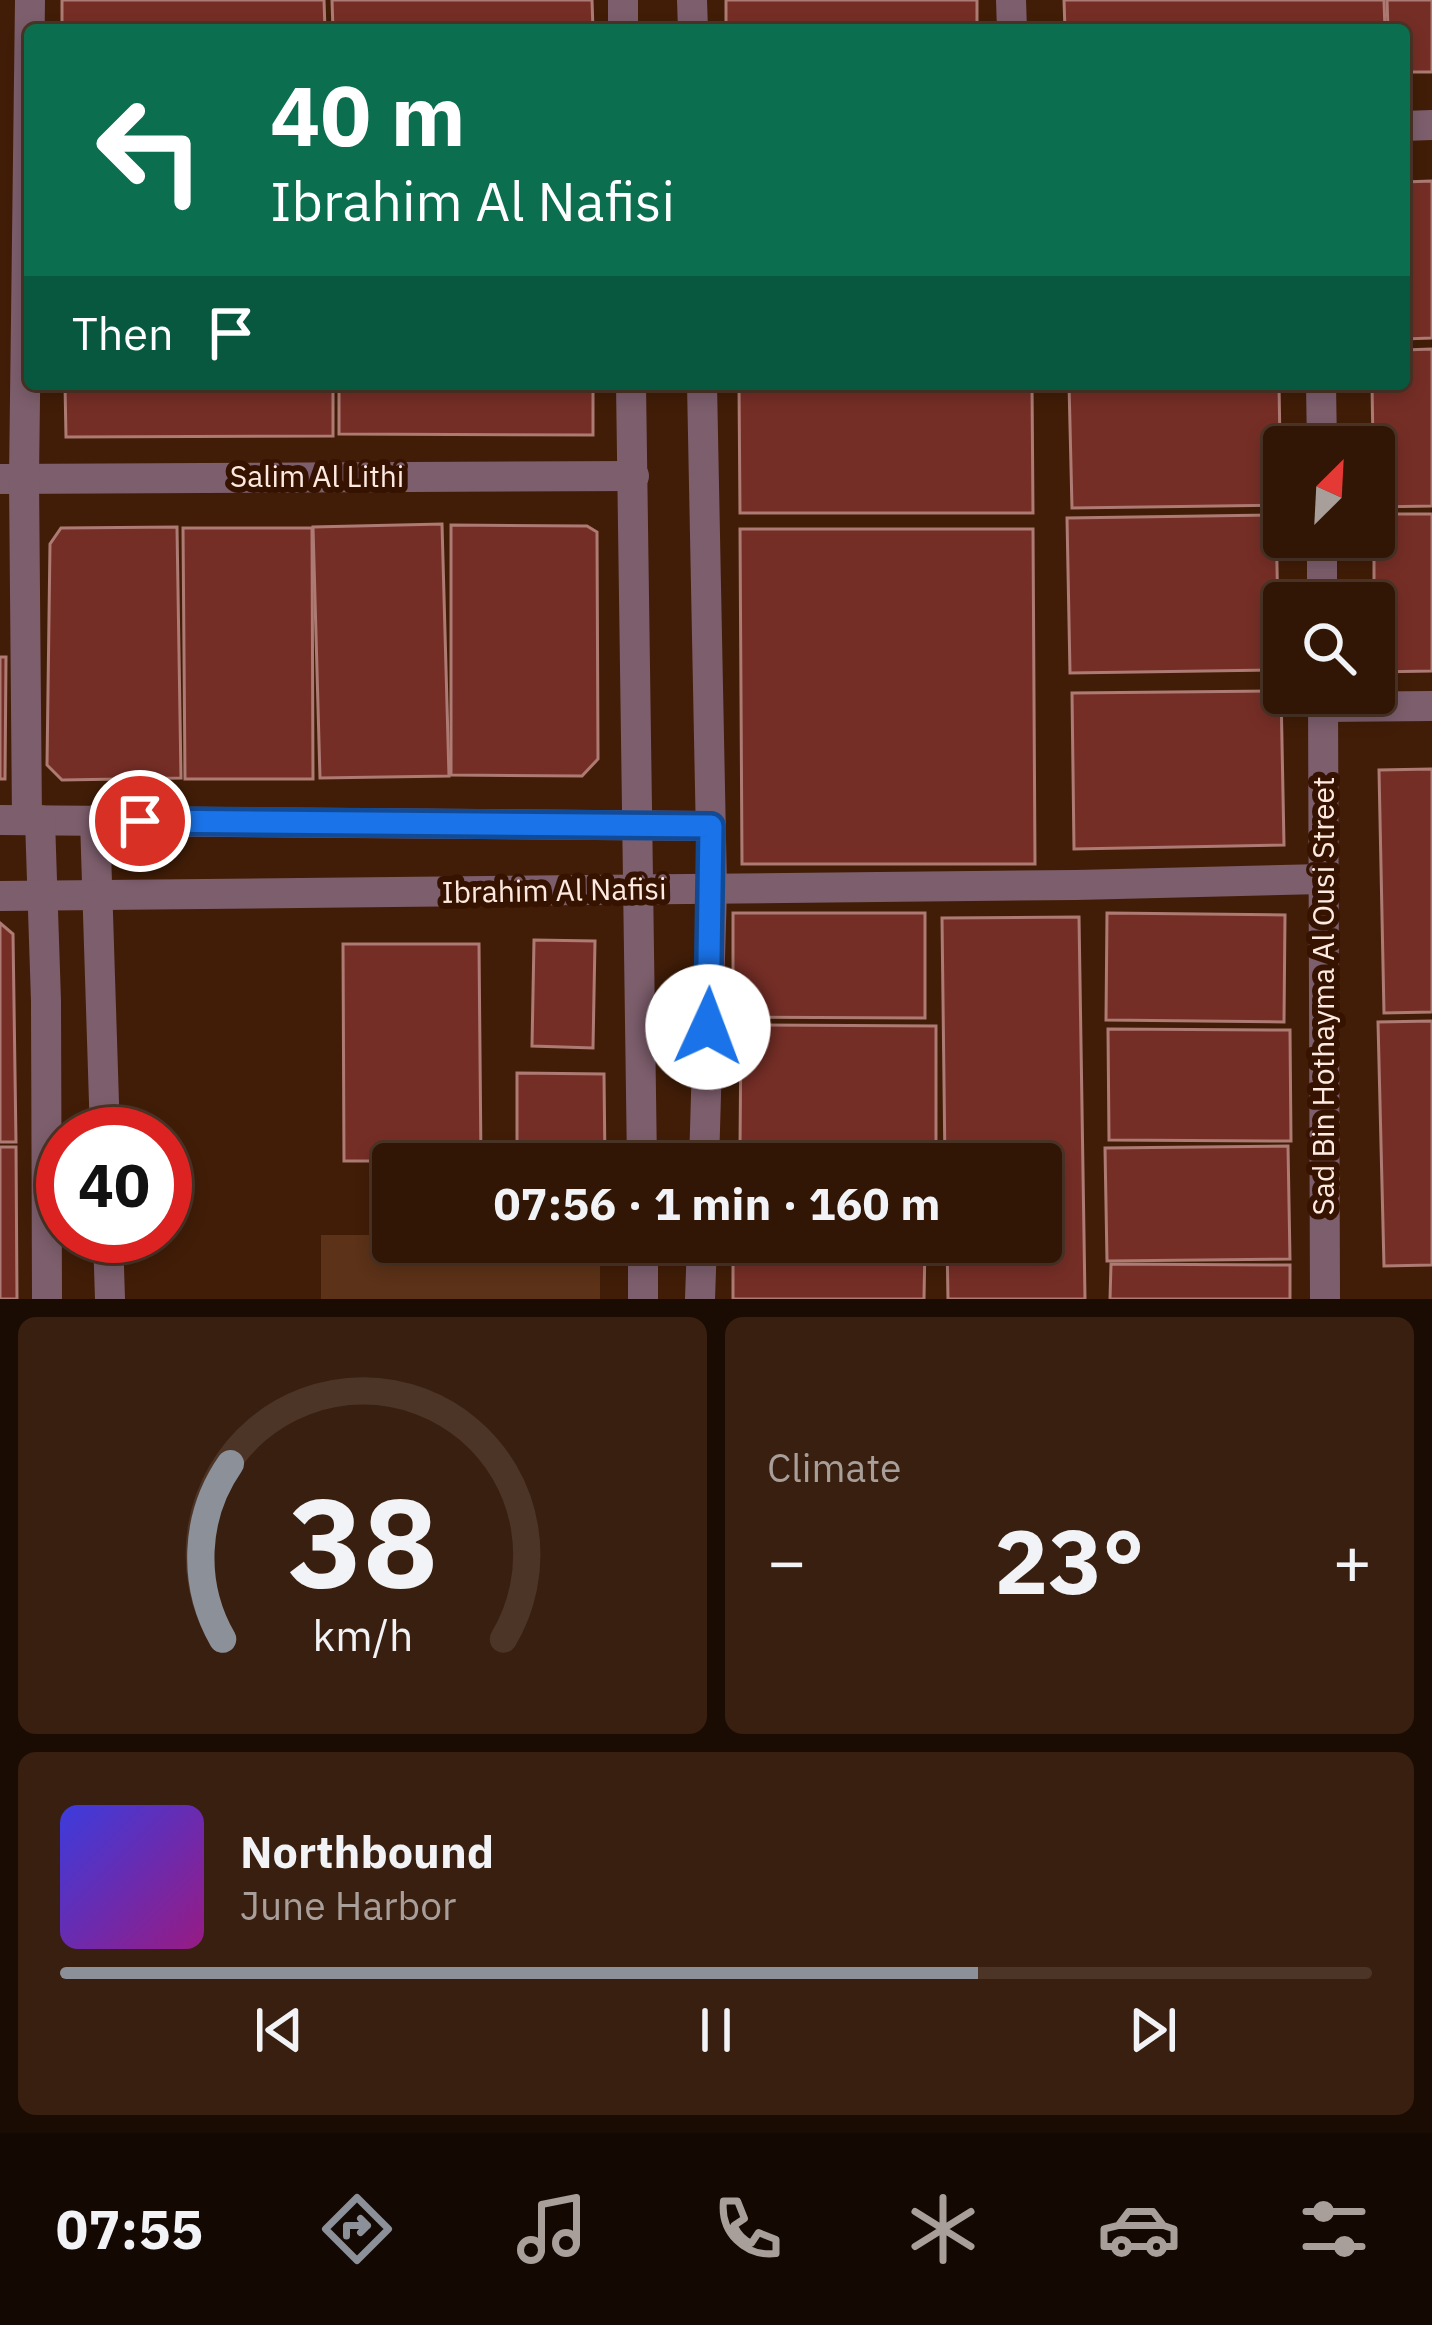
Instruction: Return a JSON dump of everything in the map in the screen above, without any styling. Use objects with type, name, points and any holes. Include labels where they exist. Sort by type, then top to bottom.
[{"type":"street","points":[[24,159],[12,478],[22,820],[43,896],[47,1299]]},
{"type":"street","points":[[632,390],[642,1143]]},
{"type":"street","points":[[702,390],[712,889],[705,1143]]},
{"type":"street","points":[[1321,390],[1322,426]]},
{"type":"street","name":"Salim Al Lithi","points":[[12,478],[634,476]]},
{"type":"street","points":[[1395,704],[1432,706]]},
{"type":"street","name":"Sad Bin Hothayma Al Ousi Street","points":[[1323,714],[1325,1299]]},
{"type":"street","name":"Ibrahim Al Nafisi","points":[[22,820],[711,826]]},
{"type":"street","points":[[95,820],[104,1107]]},
{"type":"street","name":"Ibrahim Al Nafisi","points":[[0,896],[1323,879]]},
{"type":"street","points":[[109,1263],[110,1299]]},
{"type":"street","points":[[643,1263],[643,1299]]},
{"type":"street","points":[[700,1299],[701,1263]]},
{"type":"shaded area","points":[[321,1235],[372,1235],[372,1263],[600,1263],[600,1299],[321,1299]]},
{"type":"building","points":[[62,0],[324,0],[325,24],[62,24]]},
{"type":"building","points":[[332,0],[592,0],[593,24],[333,24]]},
{"type":"building","points":[[726,0],[977,0],[977,24],[726,24]]},
{"type":"building","points":[[1064,0],[1384,0],[1385,24],[1065,24]]},
{"type":"building","points":[[1387,0],[1432,0],[1432,72],[1410,72],[1410,24],[1388,24]]},
{"type":"building","points":[[1432,181],[1432,338],[1410,339],[1410,182]]},
{"type":"building","points":[[1432,349],[1432,506],[1395,507],[1395,426],[1373,426],[1372,390],[1410,390],[1410,350]]},
{"type":"building","points":[[65,390],[333,390],[333,436],[66,437]]},
{"type":"building","points":[[339,390],[593,390],[593,435],[339,434]]},
{"type":"building","points":[[739,390],[1032,390],[1033,513],[740,513]]},
{"type":"building","points":[[1069,390],[1279,390],[1280,426],[1263,426],[1263,505],[1072,508]]},
{"type":"building","points":[[1395,514],[1432,514],[1432,671],[1395,672],[1395,582],[1374,582],[1374,558],[1395,558]]},
{"type":"building","points":[[1263,515],[1263,558],[1277,558],[1277,582],[1263,582],[1263,670],[1070,673],[1067,518]]},
{"type":"building","points":[[442,524],[449,776],[320,778],[313,527]]},
{"type":"building","points":[[451,525],[587,526],[597,532],[598,759],[582,776],[451,775]]},
{"type":"building","points":[[177,527],[181,778],[62,780],[47,765],[50,544],[61,528]]},
{"type":"building","points":[[183,528],[312,528],[313,779],[185,779]]},
{"type":"building","points":[[740,529],[1033,529],[1035,864],[742,864]]},
{"type":"building","points":[[0,657],[6,657],[5,779],[0,779]]},
{"type":"building","points":[[1263,691],[1263,714],[1281,714],[1284,845],[1074,849],[1072,693]]},
{"type":"building","points":[[1432,769],[1432,1012],[1384,1013],[1379,770]]},
{"type":"building","points":[[733,913],[925,913],[925,1018],[733,1017]]},
{"type":"building","points":[[1107,913],[1285,915],[1284,1022],[1106,1020]]},
{"type":"building","points":[[1079,917],[1085,1299],[948,1299],[947,1263],[1062,1263],[1062,1143],[945,1143],[942,918]]},
{"type":"building","points":[[0,923],[13,934],[16,1142],[0,1142]]},
{"type":"building","points":[[534,940],[595,941],[593,1048],[532,1046]]},
{"type":"building","points":[[343,944],[479,944],[481,1143],[372,1143],[372,1161],[344,1161]]},
{"type":"building","points":[[1432,1021],[1432,1265],[1384,1266],[1378,1022]]},
{"type":"building","points":[[741,1025],[936,1026],[936,1143],[740,1143]]},
{"type":"building","points":[[1108,1029],[1290,1030],[1291,1141],[1109,1140]]},
{"type":"building","points":[[517,1073],[604,1074],[605,1143],[517,1143]]},
{"type":"building","points":[[1288,1146],[1290,1259],[1107,1261],[1105,1148]]},
{"type":"building","points":[[0,1147],[16,1147],[17,1299],[0,1299]]},
{"type":"building","points":[[733,1263],[925,1263],[924,1299],[733,1299]]},
{"type":"building","points":[[1111,1264],[1290,1265],[1290,1299],[1110,1299]]},
{"type":"route","points":[[140,821],[711,826],[708,1027]]}]
